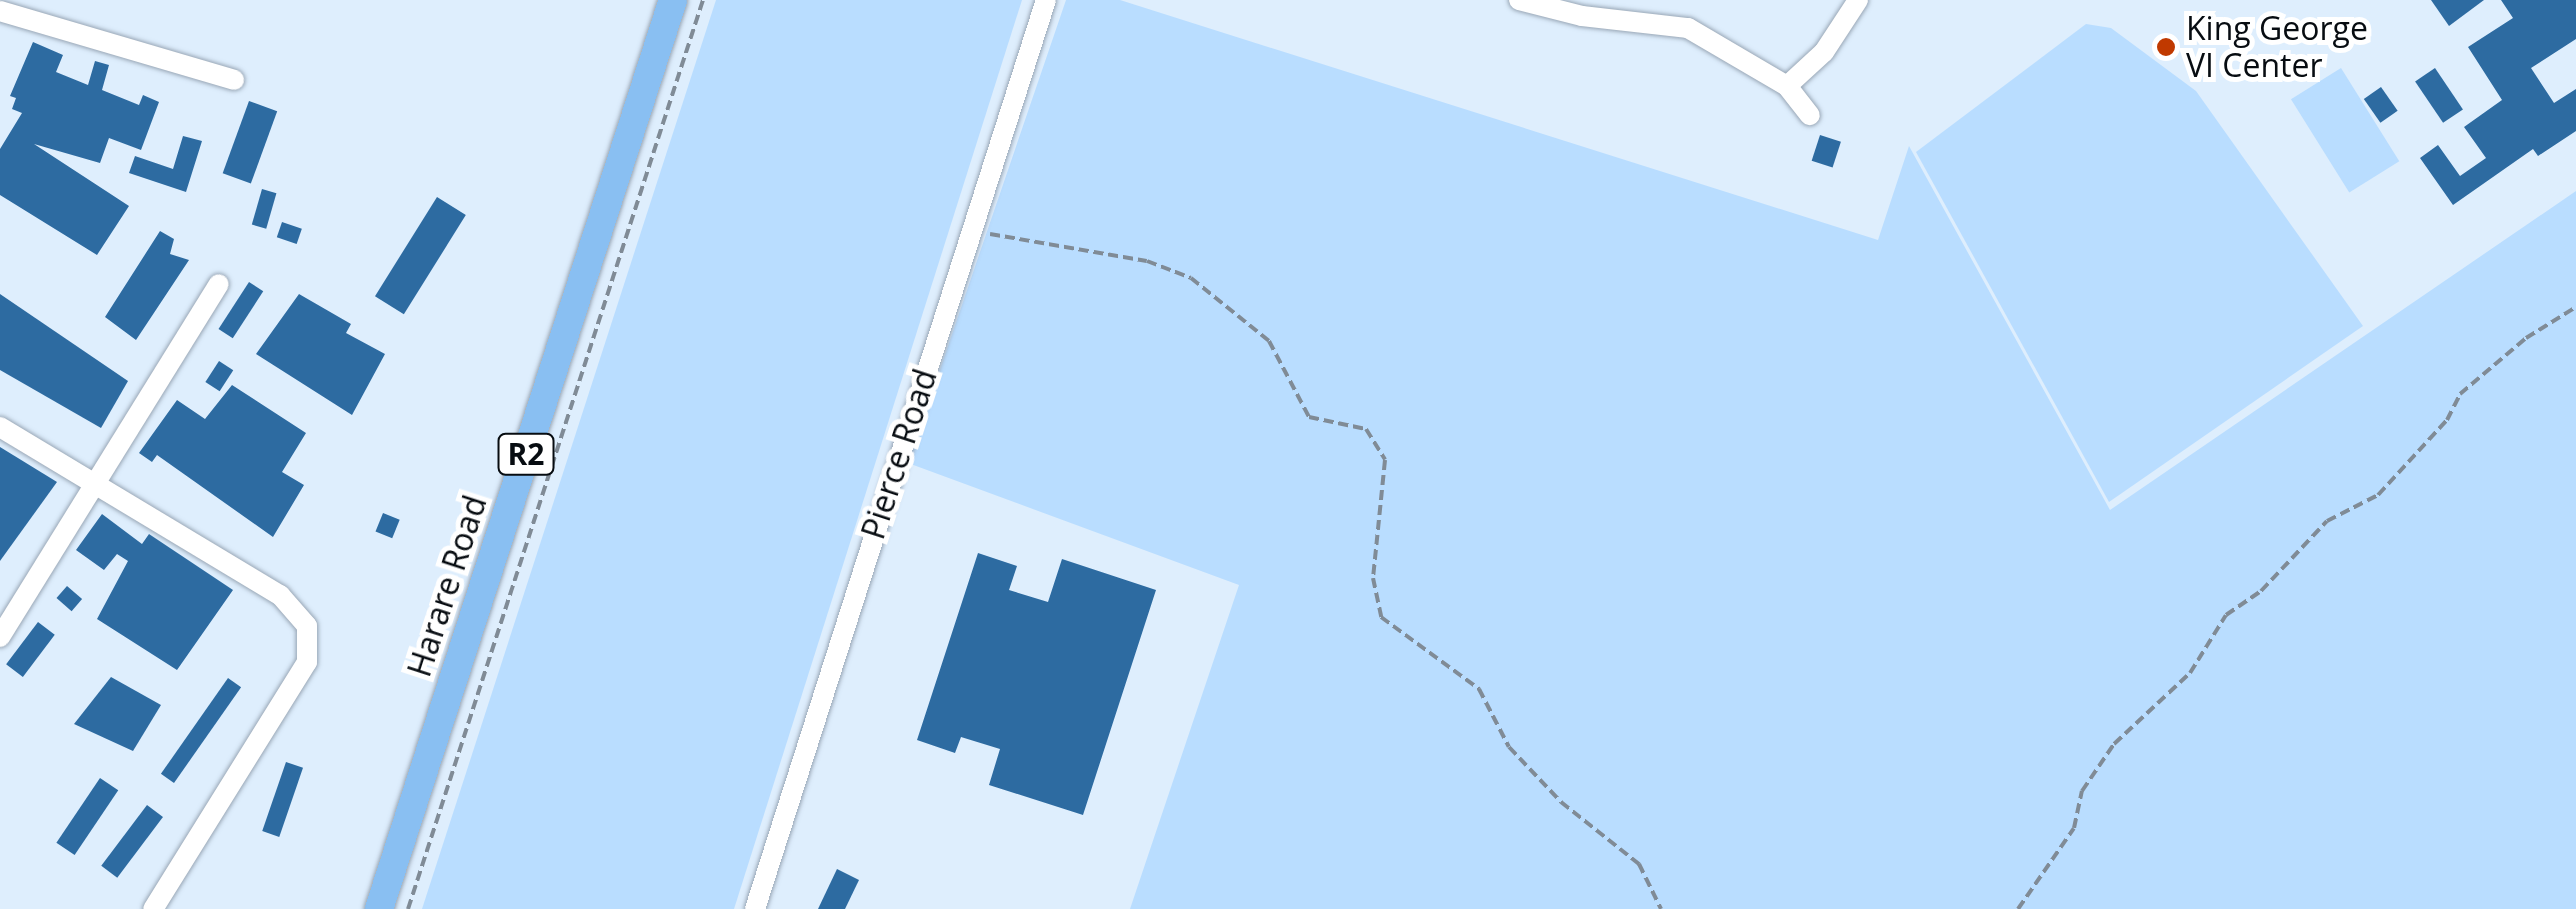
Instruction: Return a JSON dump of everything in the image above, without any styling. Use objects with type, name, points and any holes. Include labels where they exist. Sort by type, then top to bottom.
[{"type":"highway","name":"Harare Road","points":[[379,909],[674,0]]},
{"type":"lane","name":"Pierce Road","points":[[755,909],[1046,0]]},
{"type":"lane","points":[[1519,0],[1609,9],[1688,28],[1787,86],[1810,116]]},
{"type":"lane","points":[[1787,86],[1824,52],[1858,0]]},
{"type":"lane","points":[[0,11],[234,80]]},
{"type":"lane","points":[[0,637],[98,487],[219,284]]},
{"type":"lane","points":[[0,427],[280,594],[308,626],[311,645],[152,909]]},
{"type":"path","points":[[408,909],[703,0]]},
{"type":"path","points":[[970,229],[1147,260],[1191,278],[1269,340],[1308,418],[1366,429],[1385,460],[1373,578],[1381,617],[1479,689],[1509,748],[1561,802],[1639,864],[1660,909]]},
{"type":"path","points":[[2018,909],[2074,828],[2082,791],[2114,744],[2190,673],[2226,616],[2260,591],[2326,521],[2378,495],[2447,420],[2460,394],[2526,338],[2576,307]]},
{"type":"shaded area","points":[[716,0],[1022,0],[734,909],[422,909]]},
{"type":"shaded area","points":[[1066,0],[1120,0],[1878,240],[1909,146],[2110,510],[2576,191],[2576,909],[1130,909],[1239,585],[908,463]]},
{"type":"shaded area","points":[[2086,24],[2111,28],[2196,91],[2363,326],[2109,502],[1916,152]]},
{"type":"shaded area","points":[[2341,68],[2399,161],[2349,193],[2291,99]]},
{"type":"building","points":[[2431,0],[2484,0],[2449,26]]},
{"type":"building","points":[[2501,0],[2576,0],[2576,39],[2531,68],[2554,103],[2576,89],[2576,131],[2538,156],[2533,149],[2453,205],[2420,158],[2438,145],[2460,176],[2486,158],[2464,127],[2502,100],[2468,47],[2513,18]]},
{"type":"building","points":[[33,42],[63,55],[56,72],[88,85],[95,61],[109,65],[102,90],[139,105],[143,95],[159,102],[141,150],[109,138],[100,163],[34,144],[129,206],[97,255],[0,195],[0,149],[22,113],[12,109],[16,98],[10,96]]},
{"type":"building","points":[[2435,68],[2463,109],[2443,123],[2415,81]]},
{"type":"building","points":[[2381,87],[2398,111],[2380,123],[2364,99]]},
{"type":"building","points":[[249,101],[277,111],[251,184],[223,173]]},
{"type":"building","points":[[1820,135],[1841,142],[1833,167],[1812,161]]},
{"type":"building","points":[[183,136],[202,141],[186,192],[129,173],[135,156],[173,169]]},
{"type":"building","points":[[262,189],[276,193],[266,229],[252,225]]},
{"type":"building","points":[[437,197],[466,215],[404,314],[375,296]]},
{"type":"building","points":[[282,222],[302,229],[297,244],[277,237]]},
{"type":"building","points":[[160,231],[174,239],[170,254],[189,260],[136,340],[105,317]]},
{"type":"building","points":[[249,282],[263,291],[233,338],[219,329]]},
{"type":"building","points":[[0,294],[128,381],[101,428],[0,370]]},
{"type":"building","points":[[299,294],[351,324],[346,333],[385,354],[352,415],[256,354]]},
{"type":"building","points":[[219,361],[233,370],[220,391],[205,382]]},
{"type":"building","points":[[232,385],[306,433],[282,472],[304,485],[273,537],[157,455],[152,462],[139,453],[177,400],[205,419]]},
{"type":"building","points":[[0,447],[57,482],[0,561]]},
{"type":"building","points":[[383,513],[400,520],[392,538],[376,532]]},
{"type":"building","points":[[102,514],[142,544],[149,534],[233,590],[177,670],[97,619],[128,561],[117,554],[104,570],[76,550]]},
{"type":"building","points":[[978,553],[1017,566],[1009,590],[1048,602],[1062,559],[1156,590],[1083,815],[989,785],[1000,749],[961,737],[955,753],[917,740]]},
{"type":"building","points":[[67,586],[82,599],[72,611],[57,598]]},
{"type":"building","points":[[38,622],[55,635],[23,677],[6,664]]},
{"type":"building","points":[[111,677],[161,705],[133,751],[74,724]]},
{"type":"building","points":[[228,678],[241,687],[174,783],[161,774]]},
{"type":"building","points":[[286,762],[303,768],[279,837],[262,831]]},
{"type":"building","points":[[100,778],[118,790],[75,855],[56,843]]},
{"type":"building","points":[[147,805],[163,817],[117,878],[101,866]]},
{"type":"building","points":[[837,869],[859,880],[845,909],[818,909]]},
{"type":"place","name":"King George VI Center","points":[[2166,47]]}]
